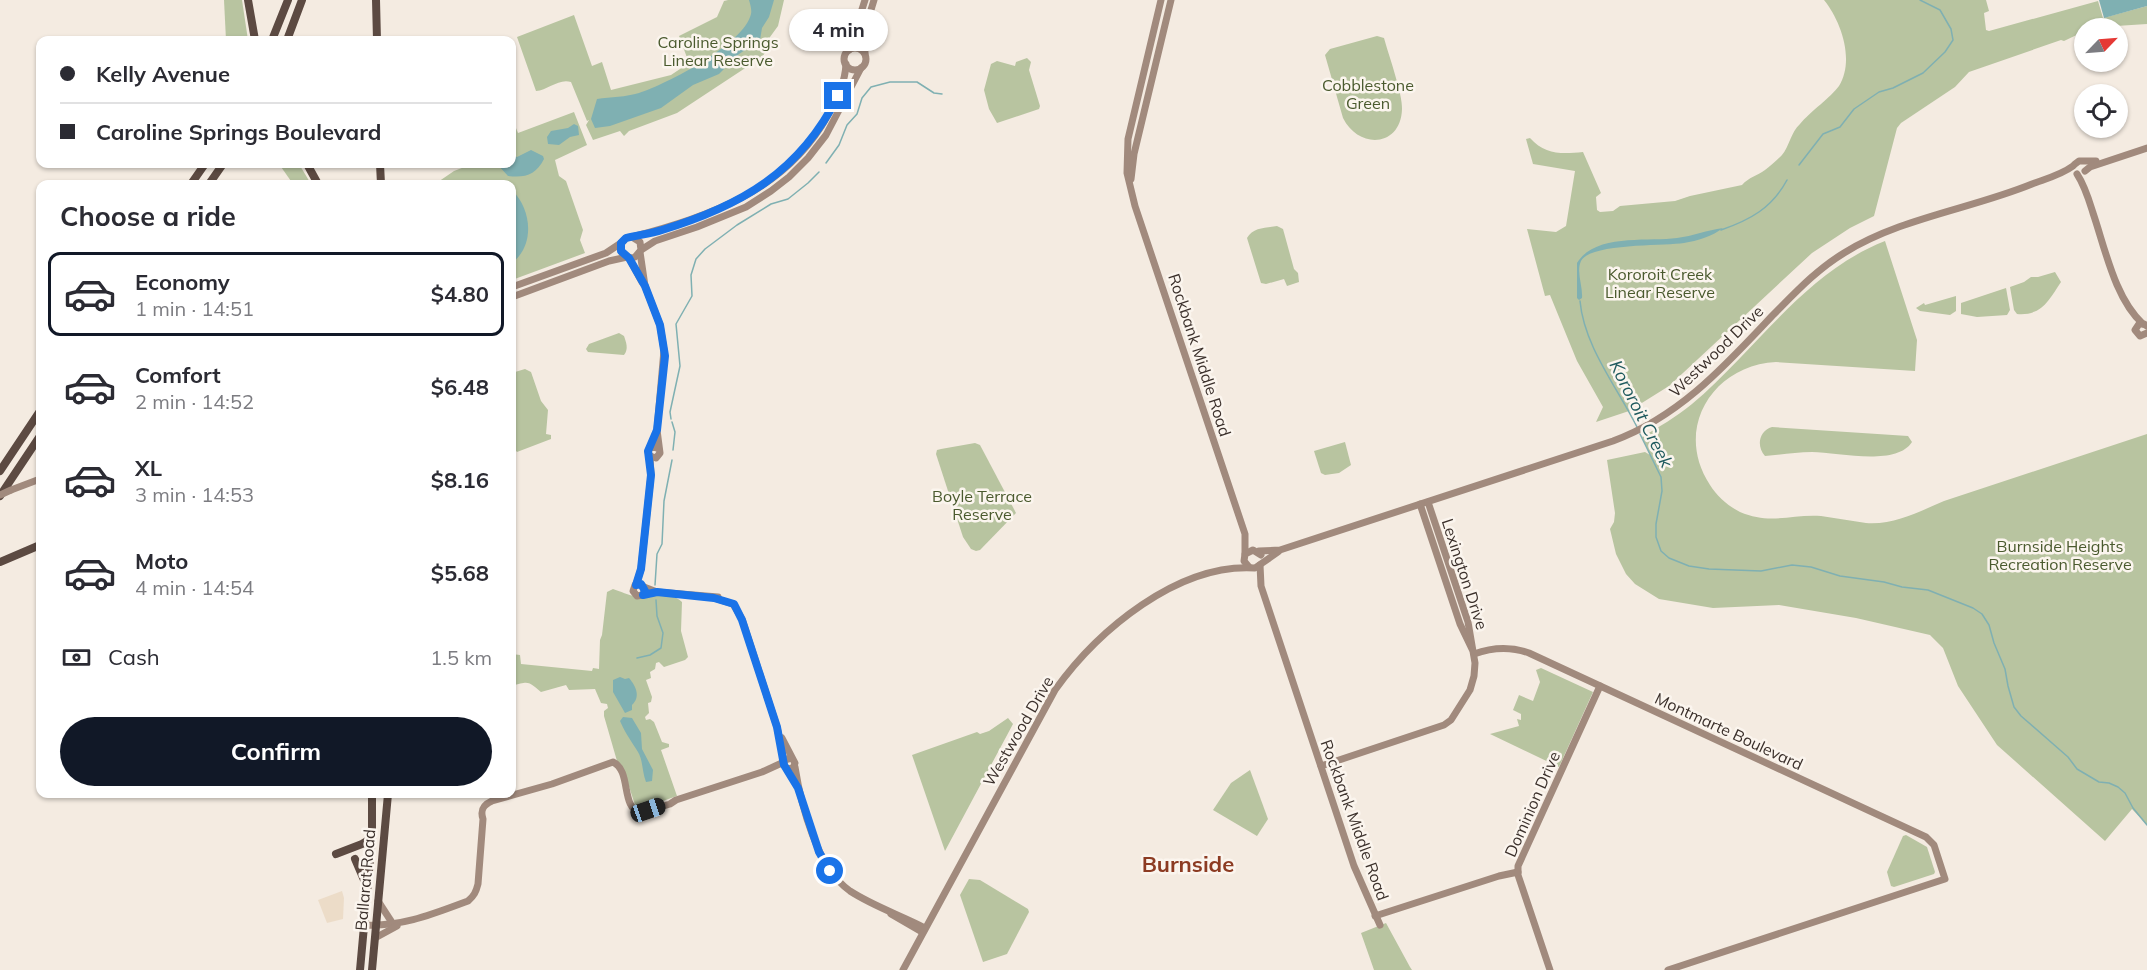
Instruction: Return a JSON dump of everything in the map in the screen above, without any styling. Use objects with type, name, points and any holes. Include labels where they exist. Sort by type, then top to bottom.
[{"type":"highway","points":[[248,0],[254,36]]},
{"type":"highway","points":[[274,36],[288,0]]},
{"type":"highway","points":[[288,36],[302,0]]},
{"type":"highway","points":[[376,0],[377,36]]},
{"type":"highway","points":[[0,471],[36,417]]},
{"type":"highway","points":[[0,495],[36,442]]},
{"type":"highway","points":[[0,562],[36,547]]},
{"type":"highway","name":"Ballarat Road","points":[[360,970],[372,838],[372,798]]},
{"type":"highway","name":"Ballarat Road","points":[[372,970],[388,798]]},
{"type":"highway","points":[[336,854],[372,838]]},
{"type":"highway","points":[[355,859],[367,887]]},
{"type":"highway","points":[[363,941],[375,941]]},
{"type":"street","points":[[516,286],[606,254],[626,238],[675,225],[744,198],[778,174],[802,151],[825,120],[843,87],[845,57],[865,0]]},
{"type":"street","points":[[516,295],[609,261],[636,257],[655,241],[746,207],[780,184],[809,156],[836,118],[866,61],[864,33],[874,0]]},
{"type":"street","name":"Rockbank Middle Road","points":[[1161,0],[1128,139],[1126,159],[1135,206],[1245,534],[1245,555]]},
{"type":"street","name":"Rockbank Middle Road","points":[[1130,184],[1134,154],[1171,0]]},
{"type":"street","points":[[849,50],[857,48],[865,53]]},
{"type":"street","points":[[846,64],[853,70],[861,68]]},
{"type":"street","name":"Westwood Drive","points":[[2085,171],[2090,167],[2147,148]]},
{"type":"street","points":[[802,151],[809,156]]},
{"type":"street","name":"Westwood Drive","points":[[2018,190],[2063,172],[2079,161],[2092,162],[2128,154]]},
{"type":"street","points":[[2087,193],[2082,163],[2074,165],[2074,172],[2087,193],[2110,264],[2129,309],[2142,326],[2136,332],[2145,337]]},
{"type":"street","points":[[2077,174],[2081,175],[2085,171]]},
{"type":"street","name":"Westwood Drive","points":[[1258,551],[1280,550],[1619,438],[1663,417],[1706,384],[1809,279],[1858,245],[1886,233],[2018,190],[2077,174]]},
{"type":"street","points":[[633,237],[640,242],[645,286]]},
{"type":"street","points":[[621,243],[621,251],[628,258],[645,286],[660,325],[664,350],[641,569],[641,586],[645,591],[643,595]]},
{"type":"street","points":[[536,278],[539,286]]},
{"type":"street","points":[[0,495],[36,481]]},
{"type":"street","name":"Lexington Drive","points":[[1321,766],[1448,723],[1472,686],[1475,670],[1474,654],[1460,624],[1424,503]]},
{"type":"street","name":"Rockbank Middle Road","points":[[1245,534],[1258,551]]},
{"type":"street","points":[[1250,550],[1258,551],[1262,557],[1261,564],[1250,567],[1245,564],[1245,555],[1250,550]]},
{"type":"street","name":"Westwood Drive","points":[[1261,564],[1280,550]]},
{"type":"street","name":"Westwood Drive","points":[[903,970],[1055,690],[1069,671],[1101,637],[1136,609],[1173,587],[1224,569],[1245,555]]},
{"type":"street","name":"Rockbank Middle Road","points":[[1261,564],[1262,586]]},
{"type":"street","name":"Rockbank Middle Road","points":[[1250,567],[1262,586],[1354,866],[1380,926]]},
{"type":"street","name":"Westwood Drive","points":[[1224,569],[1250,567]]},
{"type":"street","points":[[657,592],[638,597],[634,594],[633,589],[641,586],[657,592],[714,598],[734,604],[742,620],[819,852],[830,871],[851,891],[886,910],[894,917],[924,930]]},
{"type":"street","name":"Montmarte Boulevard","points":[[1474,654],[1497,648],[1517,649],[1926,837],[1934,845],[1945,879],[1668,970]]},
{"type":"street","name":"Dominion Drive","points":[[1550,970],[1518,872],[1520,861],[1600,686]]},
{"type":"street","points":[[516,795],[603,767],[607,763],[615,763],[620,767],[631,807],[643,813],[788,764]]},
{"type":"street","points":[[375,941],[402,924],[468,901],[476,892],[483,819],[487,809],[507,798]]},
{"type":"street","points":[[1375,916],[1518,872]]},
{"type":"street","points":[[378,901],[391,921]]},
{"type":"street","points":[[376,923],[412,920]]},
{"type":"street","points":[[364,923],[402,924]]},
{"type":"green space","points":[[224,0],[242,0],[247,36],[226,36]]},
{"type":"green space","name":"Caroline Springs Linear Reserve","points":[[784,0],[778,26],[770,37],[767,50],[762,57],[677,113],[629,131],[624,136],[620,131],[593,140],[586,125],[589,120],[587,121],[571,82],[558,83],[536,91],[517,37],[574,15],[592,66],[602,62],[611,90],[671,75],[689,63],[679,36],[717,17],[724,1]]},
{"type":"green space","name":"Kororoit Creek Linear Reserve","points":[[1824,0],[1986,0],[1989,11],[1984,13],[1986,30],[1989,31],[2098,1],[2103,18],[2074,18],[2074,36],[1969,72],[1955,87],[1901,123],[1897,128],[1874,216],[1850,228],[1812,253],[1669,386],[1629,411],[1596,422],[1603,407],[1577,361],[1550,295],[1545,296],[1527,229],[1556,232],[1566,226],[1575,171],[1533,164],[1526,139],[1530,138],[1542,148],[1554,152],[1583,152],[1601,193],[1596,197],[1597,210],[1600,212],[1613,211],[1620,206],[1675,201],[1742,185],[1782,155],[1797,127],[1839,86],[1844,76],[1846,53],[1844,41]]},
{"type":"green space","name":"Kororoit Creek Linear Reserve","points":[[2147,6],[2147,24],[2128,25],[2128,18],[2103,18]]},
{"type":"green space","name":"Cobblestone Green","points":[[1377,36],[1384,38],[1402,103],[1400,122],[1395,131],[1378,140],[1359,135],[1343,118],[1325,55],[1330,49]]},
{"type":"green space","points":[[1027,58],[1031,62],[1029,70],[1039,109],[997,123],[989,109],[984,90],[991,64],[997,61],[1015,66],[1016,62]]},
{"type":"green space","points":[[574,112],[587,145],[555,160],[559,176],[566,181],[583,230],[580,240],[585,253],[516,279],[516,180],[441,180],[462,168],[516,168],[516,128],[518,133]]},
{"type":"green space","points":[[282,168],[301,168],[309,180],[290,180]]},
{"type":"green space","points":[[1277,226],[1283,229],[1294,269],[1298,273],[1299,282],[1287,286],[1284,279],[1266,284],[1261,283],[1247,238],[1256,230]]},
{"type":"green space","name":"Burnside Heights Recreation Reserve","points":[[1885,241],[1917,340],[1915,371],[1776,362],[1754,366],[1734,375],[1718,387],[1706,404],[1698,422],[1696,443],[1700,464],[1710,485],[1719,497],[1736,510],[1751,516],[1771,518],[1821,516],[1877,523],[1906,517],[1944,501],[2147,434],[2147,825],[2132,809],[2105,841],[1997,745],[1958,686],[1943,648],[1930,635],[1856,618],[1779,605],[1713,608],[1659,599],[1635,584],[1626,574],[1616,554],[1610,529],[1615,513],[1607,460],[1645,452],[1650,455],[1642,437],[1674,418],[1716,383],[1805,292],[1856,255]]},
{"type":"green space","points":[[2055,272],[2061,282],[2044,306],[2033,312],[2017,314],[2014,310],[2010,287],[2031,277]]},
{"type":"green space","points":[[2006,288],[2010,310],[2007,315],[1977,317],[1961,314],[1961,303]]},
{"type":"green space","points":[[1956,296],[1956,311],[1950,315],[1920,311],[1916,308],[1924,303],[1925,305]]},
{"type":"green space","points":[[619,333],[624,336],[626,343],[624,355],[588,352],[586,349],[589,344]]},
{"type":"green space","points":[[525,369],[531,372],[541,401],[548,410],[546,434],[551,435],[551,439],[517,452],[516,451],[516,372]]},
{"type":"green space","points":[[1772,427],[1908,436],[1912,442],[1904,450],[1880,456],[1800,452],[1765,456],[1760,448],[1760,439],[1764,432]]},
{"type":"green space","points":[[1345,442],[1351,465],[1339,473],[1325,475],[1321,473],[1314,451]]},
{"type":"green space","name":"Boyle Terrace Reserve","points":[[975,443],[980,445],[1016,513],[980,550],[976,551],[971,549],[963,537],[936,454],[937,450]]},
{"type":"green space","points":[[613,589],[633,596],[660,595],[682,602],[681,631],[688,657],[664,667],[659,662],[656,663],[655,669],[650,672],[651,678],[646,680],[652,697],[651,702],[648,703],[649,713],[645,717],[646,720],[650,719],[654,722],[662,742],[669,744],[669,747],[661,750],[677,796],[643,808],[635,805],[623,768],[617,761],[604,716],[604,711],[608,708],[607,704],[601,703],[595,689],[569,690],[566,685],[541,692],[528,683],[516,685],[516,654],[520,655],[521,664],[592,671],[593,668],[599,669],[600,640],[607,592]]},
{"type":"green space","points":[[1541,668],[1593,692],[1559,767],[1490,734],[1519,726],[1517,719],[1521,720],[1521,714],[1513,710],[1519,695],[1533,701],[1540,682],[1536,670]]},
{"type":"green space","points":[[1008,718],[1013,724],[945,851],[912,755],[977,732],[980,734],[989,731]]},
{"type":"green space","points":[[1250,770],[1268,819],[1257,836],[1213,810],[1231,783]]},
{"type":"green space","points":[[1906,835],[1927,847],[1935,872],[1894,887],[1891,886],[1887,872],[1903,836]]},
{"type":"green space","points":[[969,879],[980,880],[1028,909],[1029,912],[1007,954],[983,962],[960,895]]},
{"type":"green space","points":[[1386,923],[1412,970],[1374,970],[1361,933]]},
{"type":"shaded area","points":[[342,891],[343,919],[327,923],[318,900]]},
{"type":"water","points":[[749,0],[774,0],[769,17],[762,28],[760,40],[739,54],[719,74],[693,85],[661,108],[610,126],[595,128],[591,119],[597,99],[639,93],[652,88],[685,72],[720,50],[745,26],[751,14]]},
{"type":"water","points":[[2099,0],[2147,0],[2147,6],[2104,18]]},
{"type":"water","points":[[574,124],[578,126],[579,135],[570,137],[559,145],[548,144],[547,137],[551,131],[568,128]]},
{"type":"water","points":[[531,150],[543,156],[544,159],[534,172],[520,176],[508,176],[501,168],[516,168],[517,157]]},
{"type":"water","points":[[516,195],[524,207],[528,227],[525,247],[516,259]]},
{"type":"water","points":[[1723,228],[1710,236],[1689,242],[1613,248],[1587,255],[1580,265],[1582,298],[1579,300],[1577,298],[1577,263],[1585,253],[1596,247],[1623,241],[1677,238]]},
{"type":"water","points":[[620,677],[629,678],[636,692],[632,710],[625,713],[613,692],[613,680]]},
{"type":"water","points":[[623,717],[632,718],[641,733],[642,749],[653,770],[652,781],[646,782],[640,755],[620,721]]},
{"type":"waterway","name":"Kororoit Creek","points":[[1799,165],[1823,134],[1840,127],[1854,109],[1879,92],[1893,88],[1923,73],[1945,52],[1953,40],[1951,29],[1940,10],[1920,0]]},
{"type":"waterway","points":[[826,163],[839,145],[847,125],[857,114],[862,98],[871,87],[890,82],[917,82],[934,93],[942,94]]},
{"type":"waterway","points":[[671,419],[670,412],[680,366],[676,324],[692,296],[691,275],[696,259],[705,249],[737,225],[771,204],[788,199],[819,172]]},
{"type":"waterway","name":"Kororoit Creek","points":[[1721,230],[1759,212],[1774,198],[1787,180]]},
{"type":"waterway","name":"Kororoit Creek","points":[[1580,301],[1588,334],[1602,366],[1637,427]]},
{"type":"waterway","points":[[672,422],[675,432],[673,450]]},
{"type":"waterway","name":"Kororoit Creek","points":[[1640,434],[1661,477],[1662,491],[1656,537],[1661,551],[1669,558],[1689,566],[1709,569],[1761,571],[1792,565],[1811,567],[1840,576],[1928,590],[1973,608],[1982,614],[1989,625],[2005,669],[2014,707],[2021,716],[2068,757],[2077,769],[2099,782],[2118,787],[2125,793],[2133,808],[2147,825]]},
{"type":"waterway","points":[[655,585],[657,554],[662,544],[664,501],[672,460]]},
{"type":"waterway","points":[[637,658],[650,655],[661,648],[663,633],[657,616],[656,600]]},
{"type":"district","name":"Burnside","points":[[1188,864]]},
{"type":"route","points":[[830,871],[819,852],[798,788],[784,765],[777,727],[742,620],[735,606],[714,598],[657,592],[643,595],[644,587],[641,584],[636,585],[641,569],[651,475],[648,451],[657,430],[665,356],[660,325],[645,286],[629,258],[622,254],[620,245],[626,238],[661,230],[703,215],[744,198],[763,186],[789,165],[808,144],[838,96]]}]
